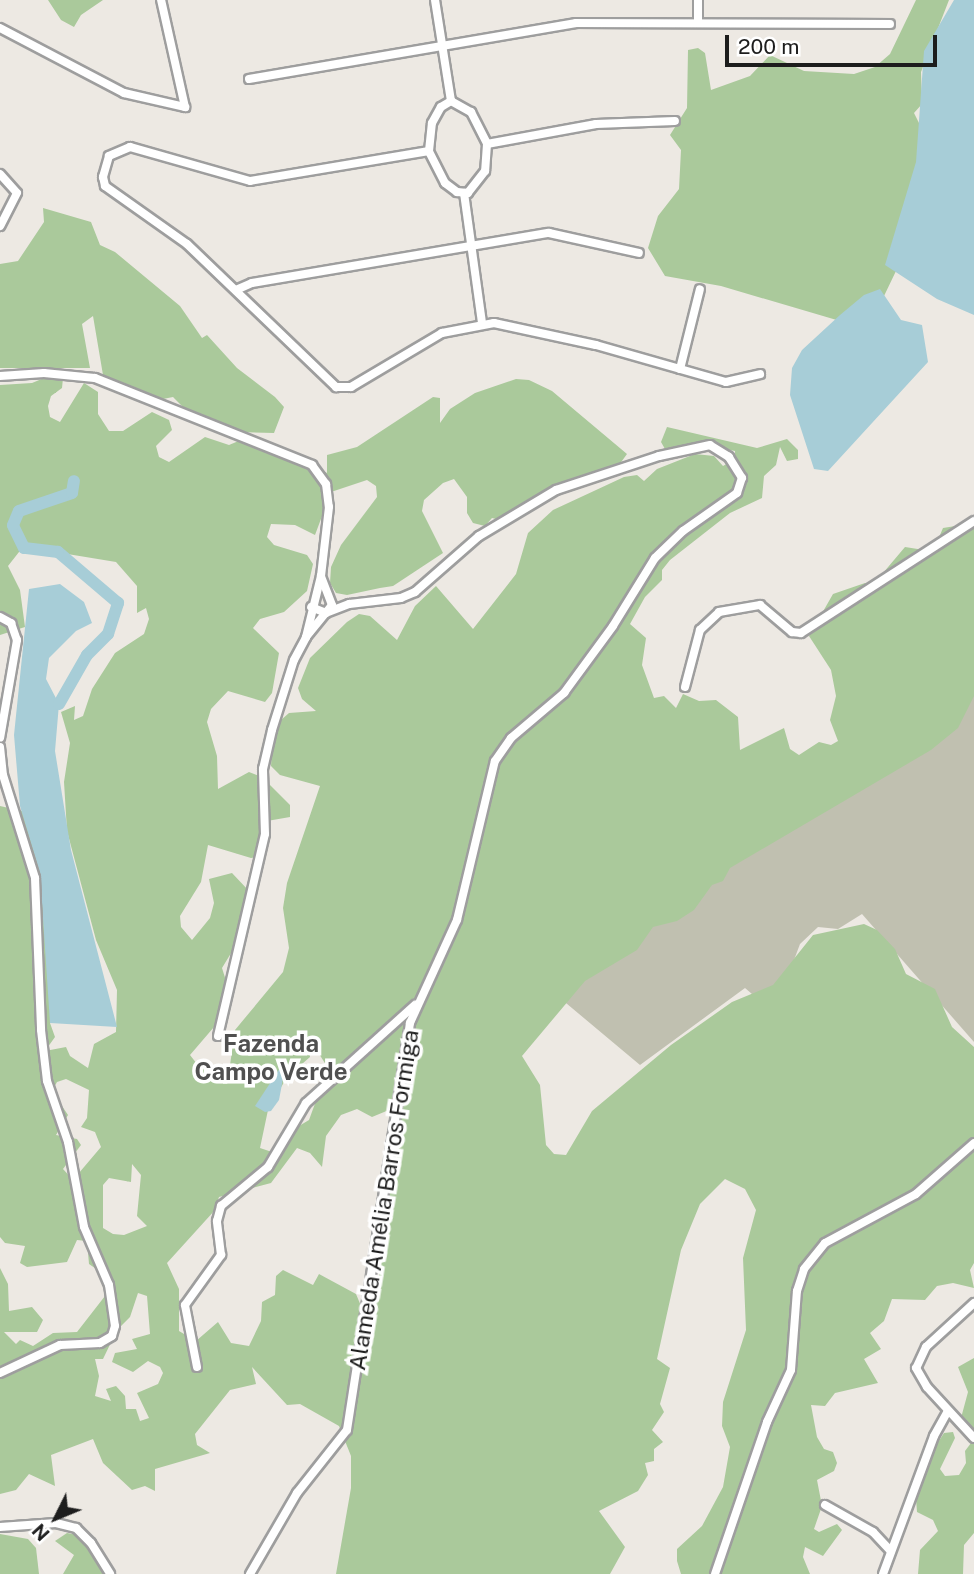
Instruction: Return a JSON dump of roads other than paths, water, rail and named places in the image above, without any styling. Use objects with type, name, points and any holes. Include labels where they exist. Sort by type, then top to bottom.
[{"type":"street","points":[[0,28],[124,93],[184,107],[161,0]]},
{"type":"street","points":[[435,0],[451,101]]},
{"type":"street","points":[[698,0],[698,21]]},
{"type":"street","points":[[250,79],[576,23],[698,21],[890,24]]},
{"type":"street","points":[[451,101],[461,103],[476,118],[487,144],[482,178],[475,190],[464,193],[453,191],[440,178],[429,151],[432,123],[441,107],[451,101]]},
{"type":"street","points":[[487,144],[596,124],[675,121]]},
{"type":"street","points":[[429,151],[250,181],[130,146],[109,156],[102,173],[105,186],[187,244],[329,384],[339,388],[351,387],[442,333],[482,323],[527,328],[730,383],[760,374]]},
{"type":"street","points":[[0,174],[17,192],[0,226]]},
{"type":"street","points":[[464,193],[482,323]]},
{"type":"street","points":[[236,290],[252,284],[554,233],[639,253]]},
{"type":"street","points":[[680,369],[701,289]]},
{"type":"street","points":[[0,376],[44,373],[95,378],[301,458],[320,473],[328,494],[321,576],[311,607],[306,636],[280,700],[263,769],[265,834],[218,1036]]},
{"type":"street","name":"Alameda Amélia Barros Formiga","points":[[250,1574],[297,1493],[347,1430],[407,1039],[417,1003],[457,920],[488,781],[501,751],[564,693],[614,626],[655,558],[683,531],[737,493],[741,478],[720,450],[695,445],[577,482],[556,490],[479,536],[415,592],[386,602],[349,604],[326,613]]},
{"type":"street","points":[[684,687],[700,630],[719,612],[760,605],[792,632],[801,633],[974,521]]},
{"type":"street","points":[[306,636],[332,605],[321,576]]},
{"type":"street","name":"Alameda Amélia Barros Formiga","points":[[315,592],[349,604]]},
{"type":"street","points":[[311,607],[326,613]]},
{"type":"street","points":[[0,618],[11,623],[17,640],[0,738]]},
{"type":"street","points":[[0,747],[3,775],[35,878],[40,1030],[47,1081],[68,1142],[84,1227],[110,1285],[116,1326],[112,1336],[100,1343],[60,1345],[0,1373]]},
{"type":"street","points":[[197,1367],[185,1305],[221,1255],[217,1221],[221,1206],[268,1167],[306,1103],[417,1003]]},
{"type":"street","points":[[715,1574],[767,1422],[791,1370],[797,1291],[804,1269],[825,1243],[916,1194],[974,1143]]},
{"type":"street","points":[[974,1303],[926,1347],[916,1368],[948,1411],[974,1438]]},
{"type":"street","points":[[883,1574],[934,1436],[948,1411]]},
{"type":"street","points":[[825,1505],[873,1532],[891,1551]]},
{"type":"street","points":[[0,1527],[56,1523],[76,1528],[91,1543],[110,1574]]},
{"type":"water","points":[[954,0],[974,0],[974,315],[937,299],[885,265],[916,162],[924,51]]},
{"type":"water","points":[[880,289],[901,320],[922,325],[928,362],[828,471],[814,469],[790,395],[792,368],[802,350],[840,315],[864,295]]},
{"type":"water","points":[[60,584],[84,602],[92,623],[76,631],[49,658],[46,679],[59,704],[55,751],[71,850],[117,1027],[50,1023],[40,873],[20,806],[14,735],[29,589]]},
{"type":"water","points":[[280,1068],[284,1073],[279,1100],[271,1111],[265,1112],[255,1106]]},
{"type":"waterway","points":[[59,704],[87,655],[108,634],[118,603],[58,552],[24,548],[13,525],[19,511],[72,493],[74,481]]},
{"type":"district","name":"Fazenda Campo Verde","points":[[271,1058]]}]
